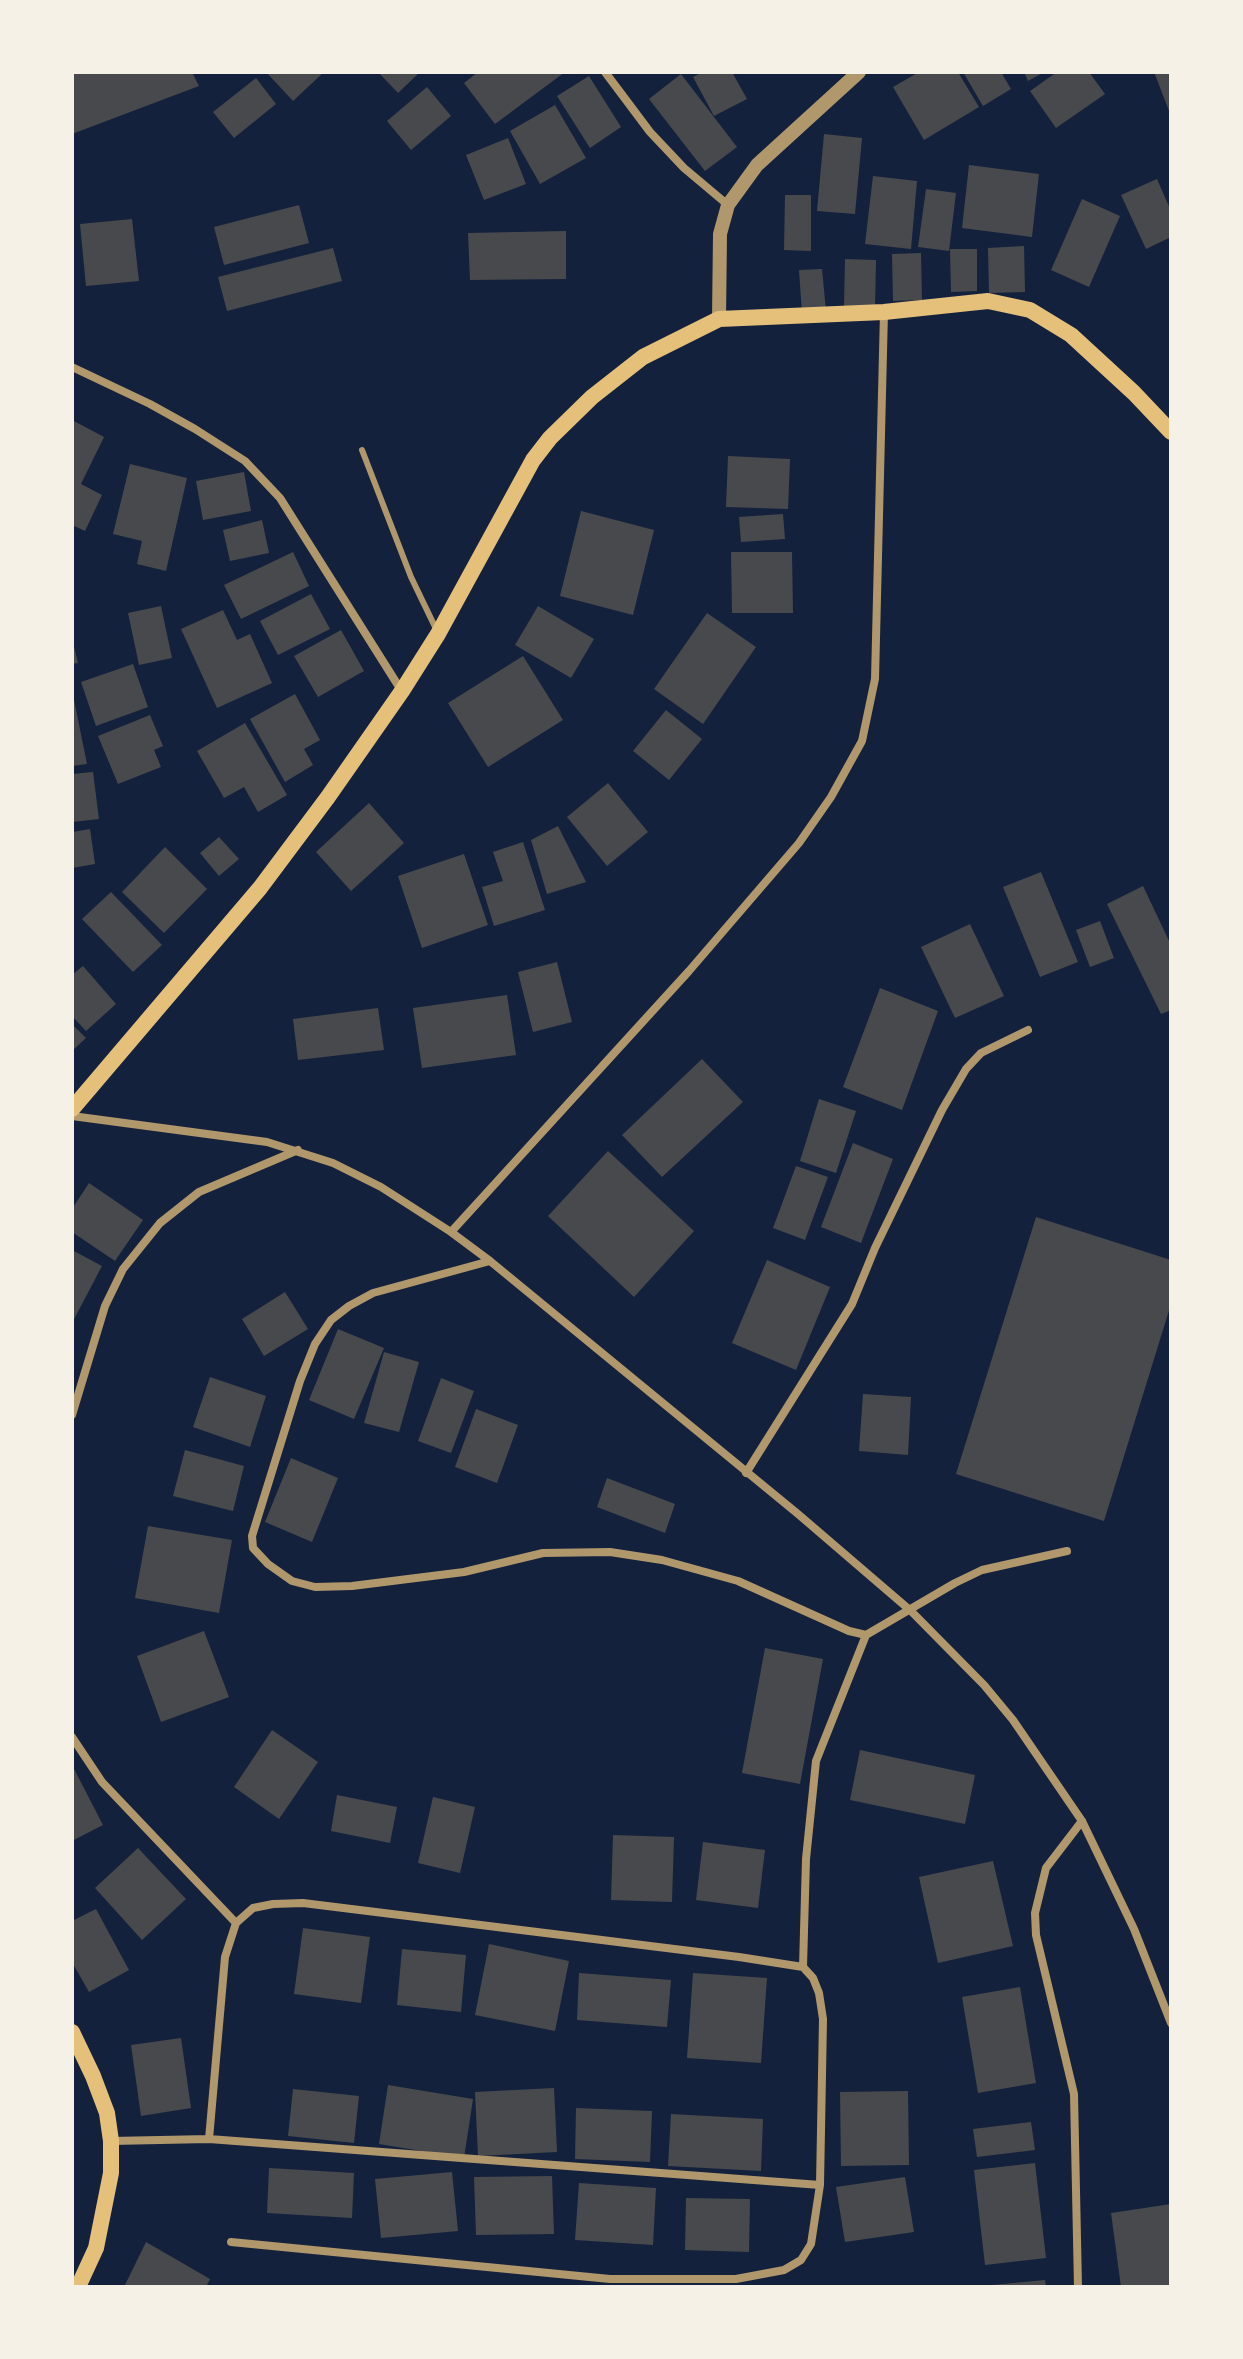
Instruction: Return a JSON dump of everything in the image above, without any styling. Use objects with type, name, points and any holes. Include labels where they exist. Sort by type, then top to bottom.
[{"type":"main road","points":[[73,1106],[260,888],[328,797],[438,634],[533,460],[550,438],[592,397],[634,363],[677,338],[719,319],[884,312],[988,301],[1030,310],[1071,335],[1171,432]]},
{"type":"main road","points":[[72,2032],[102,2100],[111,2141],[111,2173],[96,2248],[78,2287]]},
{"type":"street","points":[[605,72],[650,132],[684,168],[728,205]]},
{"type":"street","points":[[719,319],[720,234],[728,205],[757,165],[859,72]]},
{"type":"street","points":[[451,1232],[689,971],[799,843],[831,797],[862,741],[875,679],[884,312]]},
{"type":"street","points":[[72,367],[161,410],[245,461],[280,498],[402,691]]},
{"type":"street","points":[[746,1473],[852,1304],[875,1248],[942,1110],[966,1069],[981,1053],[1028,1030]]},
{"type":"street","points":[[73,1106],[298,1150],[381,1187],[490,1261],[798,1514],[911,1611],[974,1674],[1013,1720],[1082,1821],[1134,1929],[1171,2023]]},
{"type":"street","points":[[72,1415],[105,1306],[123,1269],[160,1223],[199,1192],[298,1150]]},
{"type":"street","points":[[490,1261],[373,1293],[331,1320],[315,1344],[300,1381],[252,1536],[253,1548],[268,1564],[292,1581],[315,1587],[352,1586],[464,1572],[543,1553],[610,1552],[662,1560],[738,1581],[849,1631],[866,1635]]},
{"type":"street","points":[[803,1967],[806,1859],[816,1761],[866,1635],[982,1570],[1067,1551]]},
{"type":"street","points":[[72,1737],[102,1782],[236,1923]]},
{"type":"street","points":[[1078,2287],[1074,2094],[1036,1935],[1035,1913],[1046,1868],[1082,1821]]},
{"type":"street","points":[[209,2139],[225,1957],[236,1923],[253,1908],[303,1903],[803,1967],[813,1978],[819,1993],[823,2019],[820,2185],[811,2244],[801,2260],[784,2270],[736,2279],[610,2279],[231,2242]]},
{"type":"street","points":[[111,2141],[209,2139],[820,2185]]},
{"type":"lane","points":[[362,450],[411,577],[438,634]]},
{"type":"building","points":[[192,72],[199,86],[72,134],[72,73]]},
{"type":"building","points":[[266,72],[324,72],[293,101]]},
{"type":"building","points":[[378,72],[420,72],[398,93]]},
{"type":"building","points":[[478,72],[565,72],[495,124],[464,83]]},
{"type":"building","points":[[703,72],[732,72],[747,99],[714,116],[693,77]]},
{"type":"building","points":[[919,72],[958,72],[979,107],[924,140],[893,87]]},
{"type":"building","points":[[963,72],[1001,72],[1011,89],[983,106]]},
{"type":"building","points":[[1024,72],[1044,72],[1028,81]]},
{"type":"building","points":[[1057,72],[1089,72],[1105,94],[1056,128],[1030,91]]},
{"type":"building","points":[[1154,72],[1171,72],[1171,116]]},
{"type":"building","points":[[681,74],[737,147],[705,171],[649,99]]},
{"type":"building","points":[[589,76],[621,127],[590,148],[557,96]]},
{"type":"building","points":[[256,78],[276,104],[234,138],[213,112]]},
{"type":"building","points":[[427,87],[451,116],[411,150],[387,121]]},
{"type":"building","points":[[555,105],[586,158],[540,184],[510,131]]},
{"type":"building","points":[[824,134],[862,138],[855,214],[817,211]]},
{"type":"building","points":[[508,138],[526,184],[484,200],[466,155]]},
{"type":"building","points":[[969,165],[1039,174],[1032,237],[962,228]]},
{"type":"building","points":[[873,176],[917,181],[911,249],[865,244]]},
{"type":"building","points":[[1157,179],[1171,211],[1171,237],[1146,249],[1121,195]]},
{"type":"building","points":[[926,189],[956,193],[949,251],[918,247]]},
{"type":"building","points":[[785,195],[811,195],[811,251],[784,250]]},
{"type":"building","points":[[1082,199],[1120,216],[1089,287],[1051,270]]},
{"type":"building","points":[[299,205],[309,243],[224,265],[214,227]]},
{"type":"building","points":[[132,219],[139,281],[86,286],[80,224]]},
{"type":"building","points":[[566,231],[566,279],[470,280],[468,233]]},
{"type":"building","points":[[1024,246],[1025,292],[989,293],[988,248]]},
{"type":"building","points":[[333,248],[342,281],[227,311],[218,277]]},
{"type":"building","points":[[950,249],[977,249],[977,291],[951,292]]},
{"type":"building","points":[[921,253],[922,300],[893,301],[892,254]]},
{"type":"building","points":[[845,259],[876,260],[875,307],[844,306]]},
{"type":"building","points":[[822,269],[826,311],[802,313],[799,270]]},
{"type":"building","points":[[72,420],[104,437],[81,484],[102,495],[85,531],[72,525]]},
{"type":"building","points":[[728,456],[790,459],[788,509],[726,507]]},
{"type":"building","points":[[130,464],[187,478],[166,571],[137,564],[142,541],[113,534]]},
{"type":"building","points":[[244,472],[251,511],[203,520],[196,481]]},
{"type":"building","points":[[581,511],[654,530],[633,615],[560,596]]},
{"type":"building","points":[[783,514],[785,539],[741,542],[739,517]]},
{"type":"building","points":[[262,520],[269,553],[230,561],[223,530]]},
{"type":"building","points":[[293,552],[309,586],[241,619],[224,585]]},
{"type":"building","points":[[731,552],[792,552],[793,613],[732,613]]},
{"type":"building","points":[[311,594],[330,629],[278,655],[260,621]]},
{"type":"building","points":[[161,606],[172,658],[139,665],[128,613]]},
{"type":"building","points":[[538,606],[594,639],[571,678],[515,645]]},
{"type":"building","points":[[223,610],[237,640],[250,634],[272,683],[217,708],[181,629]]},
{"type":"building","points":[[707,613],[756,647],[703,724],[654,689]]},
{"type":"building","points":[[341,630],[364,671],[318,697],[294,656]]},
{"type":"building","points":[[72,638],[78,663],[72,664]]},
{"type":"building","points":[[523,656],[563,720],[488,767],[448,703]]},
{"type":"building","points":[[133,664],[148,707],[96,726],[81,682]]},
{"type":"building","points":[[72,690],[87,764],[72,766]]},
{"type":"building","points":[[295,694],[320,740],[304,749],[313,765],[285,782],[250,719]]},
{"type":"building","points":[[666,710],[702,739],[669,780],[633,751]]},
{"type":"building","points":[[150,715],[163,746],[154,750],[161,767],[118,784],[98,736]]},
{"type":"building","points":[[245,723],[287,795],[258,812],[244,787],[224,798],[197,751]]},
{"type":"building","points":[[93,772],[99,819],[72,822],[72,774]]},
{"type":"building","points":[[608,783],[648,832],[607,866],[567,817]]},
{"type":"building","points":[[369,803],[404,843],[351,891],[316,852]]},
{"type":"building","points":[[558,826],[586,882],[547,894],[531,840]]},
{"type":"building","points":[[90,829],[95,864],[72,868],[72,832]]},
{"type":"building","points":[[219,837],[239,859],[219,876],[200,853]]},
{"type":"building","points":[[523,842],[545,910],[494,926],[482,887],[503,881],[493,852]]},
{"type":"building","points":[[165,847],[207,889],[164,933],[122,892]]},
{"type":"building","points":[[464,854],[488,925],[422,948],[398,876]]},
{"type":"building","points":[[1041,872],[1078,962],[1040,977],[1003,887]]},
{"type":"building","points":[[1143,886],[1171,945],[1171,1010],[1161,1014],[1107,904]]},
{"type":"building","points":[[111,892],[162,945],[133,972],[82,919]]},
{"type":"building","points":[[1100,921],[1114,958],[1090,967],[1076,930]]},
{"type":"building","points":[[970,924],[1004,996],[955,1018],[921,947]]},
{"type":"building","points":[[557,962],[572,1022],[533,1032],[518,972]]},
{"type":"building","points":[[83,966],[116,1004],[86,1031],[72,1016],[72,975]]},
{"type":"building","points":[[880,988],[938,1011],[902,1110],[843,1087]]},
{"type":"building","points":[[507,995],[516,1055],[422,1068],[413,1008]]},
{"type":"building","points":[[378,1008],[384,1050],[298,1060],[293,1019]]},
{"type":"building","points":[[72,1024],[86,1038],[72,1051]]},
{"type":"building","points":[[702,1059],[743,1102],[662,1177],[622,1135]]},
{"type":"building","points":[[819,1099],[856,1111],[836,1173],[800,1161]]},
{"type":"building","points":[[853,1143],[893,1159],[861,1243],[821,1227]]},
{"type":"building","points":[[608,1151],[694,1231],[634,1297],[548,1216]]},
{"type":"building","points":[[796,1166],[828,1177],[805,1240],[773,1228]]},
{"type":"building","points":[[89,1183],[143,1220],[115,1261],[72,1232],[72,1209]]},
{"type":"building","points":[[1036,1217],[1171,1260],[1171,1304],[1104,1521],[956,1474]]},
{"type":"building","points":[[72,1250],[102,1266],[72,1323]]},
{"type":"building","points":[[767,1260],[830,1287],[796,1370],[732,1343]]},
{"type":"building","points":[[285,1292],[308,1329],[264,1356],[242,1319]]},
{"type":"building","points":[[338,1329],[384,1348],[354,1419],[309,1400]]},
{"type":"building","points":[[384,1352],[419,1362],[399,1432],[364,1423]]},
{"type":"building","points":[[210,1377],[266,1396],[250,1447],[193,1427]]},
{"type":"building","points":[[441,1378],[474,1391],[451,1453],[418,1441]]},
{"type":"building","points":[[863,1394],[911,1397],[908,1455],[859,1451]]},
{"type":"building","points":[[476,1409],[518,1425],[497,1483],[455,1467]]},
{"type":"building","points":[[185,1450],[244,1466],[233,1511],[173,1496]]},
{"type":"building","points":[[291,1458],[338,1478],[312,1542],[265,1522]]},
{"type":"building","points":[[607,1478],[675,1504],[665,1533],[597,1507]]},
{"type":"building","points":[[148,1526],[232,1540],[219,1613],[135,1598]]},
{"type":"building","points":[[204,1631],[229,1697],[161,1722],[137,1656]]},
{"type":"building","points":[[765,1648],[823,1659],[800,1784],[742,1773]]},
{"type":"building","points":[[272,1730],[318,1762],[279,1819],[234,1787]]},
{"type":"building","points":[[860,1750],[975,1775],[965,1824],[850,1800]]},
{"type":"building","points":[[72,1765],[103,1825],[72,1841]]},
{"type":"building","points":[[337,1795],[397,1807],[390,1843],[331,1831]]},
{"type":"building","points":[[433,1797],[475,1807],[460,1873],[418,1863]]},
{"type":"building","points":[[613,1835],[674,1837],[672,1902],[611,1900]]},
{"type":"building","points":[[703,1842],[765,1850],[758,1908],[696,1900]]},
{"type":"building","points":[[138,1848],[186,1899],[142,1940],[95,1888]]},
{"type":"building","points":[[993,1861],[1013,1946],[938,1963],[919,1877]]},
{"type":"building","points":[[96,1909],[129,1970],[89,1992],[72,1962],[72,1921]]},
{"type":"building","points":[[303,1928],[370,1937],[361,2003],[294,1994]]},
{"type":"building","points":[[489,1944],[569,1961],[555,2031],[475,2015]]},
{"type":"building","points":[[402,1949],[466,1955],[461,2012],[397,2005]]},
{"type":"building","points":[[579,1973],[671,1980],[667,2027],[577,2020]]},
{"type":"building","points":[[693,1973],[767,1978],[761,2063],[687,2058]]},
{"type":"building","points":[[1020,1987],[1036,2083],[978,2093],[962,1997]]},
{"type":"building","points":[[181,2038],[191,2108],[141,2116],[131,2045]]},
{"type":"building","points":[[388,2085],[473,2099],[464,2158],[379,2144]]},
{"type":"building","points":[[554,2088],[557,2152],[478,2156],[475,2092]]},
{"type":"building","points":[[293,2089],[359,2096],[354,2143],[288,2136]]},
{"type":"building","points":[[908,2091],[909,2165],[841,2166],[840,2092]]},
{"type":"building","points":[[576,2108],[652,2111],[650,2162],[575,2159]]},
{"type":"building","points":[[671,2114],[763,2119],[761,2171],[668,2166]]},
{"type":"building","points":[[1031,2122],[1035,2150],[977,2157],[973,2129]]},
{"type":"building","points":[[1035,2163],[1046,2258],[985,2265],[974,2170]]},
{"type":"building","points":[[269,2168],[354,2173],[352,2218],[267,2213]]},
{"type":"building","points":[[452,2172],[458,2231],[381,2238],[375,2179]]},
{"type":"building","points":[[552,2176],[554,2234],[476,2235],[474,2177]]},
{"type":"building","points":[[905,2177],[914,2232],[845,2242],[836,2187]]},
{"type":"building","points":[[579,2183],[656,2188],[653,2245],[575,2240]]},
{"type":"building","points":[[686,2198],[750,2199],[749,2252],[685,2250]]},
{"type":"building","points":[[1171,2204],[1171,2287],[1121,2287],[1111,2213]]},
{"type":"building","points":[[146,2242],[210,2279],[206,2287],[124,2287]]},
{"type":"building","points":[[1045,2280],[1046,2287],[992,2287],[992,2285]]}]
